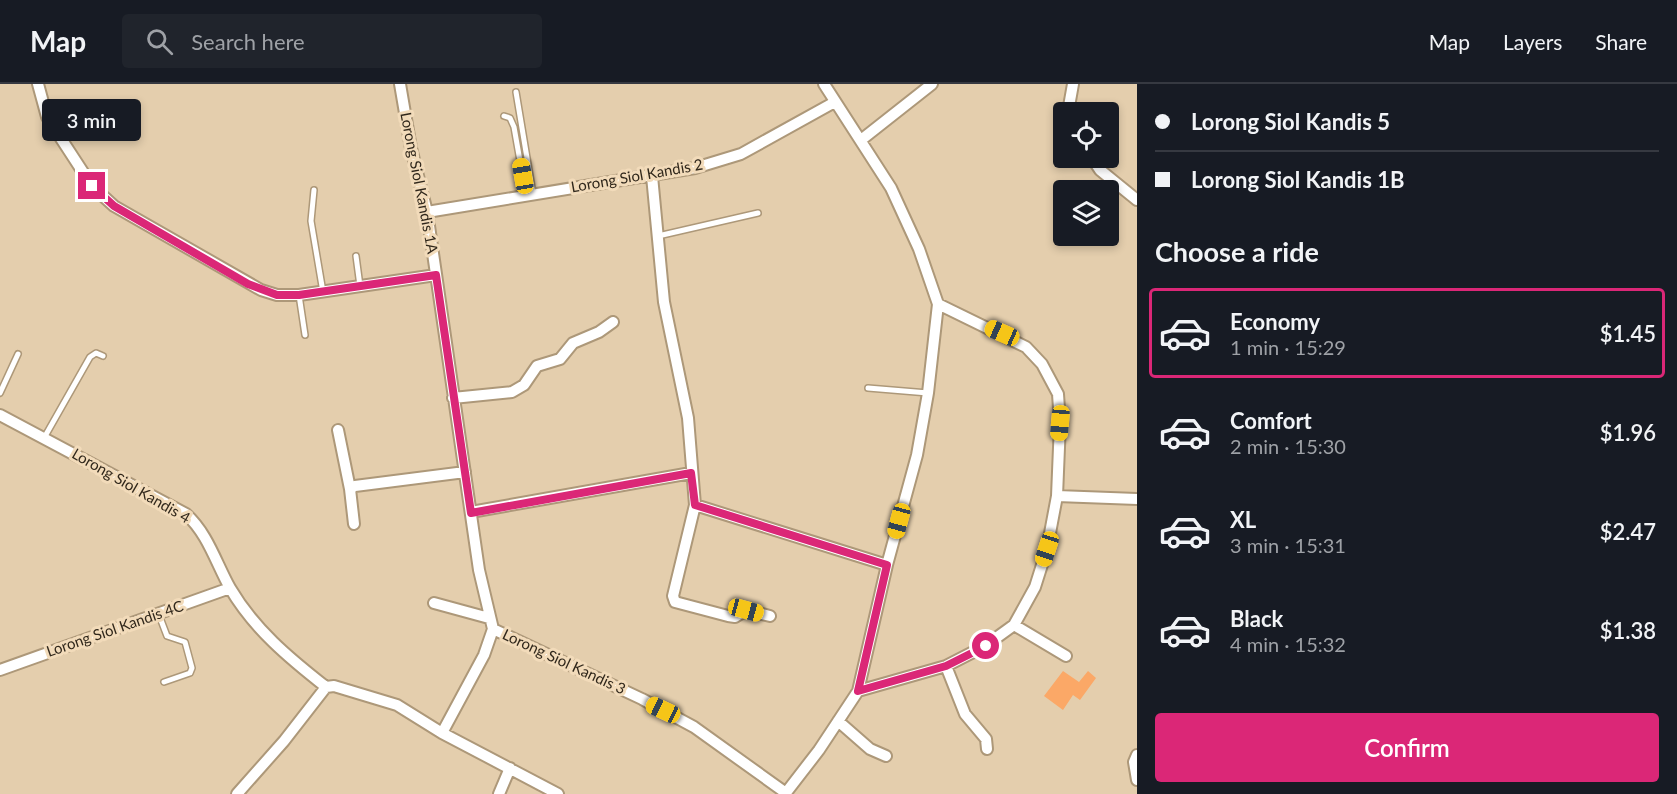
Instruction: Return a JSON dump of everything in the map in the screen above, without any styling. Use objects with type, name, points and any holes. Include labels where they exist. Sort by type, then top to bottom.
[{"type":"street","points":[[39,84],[47,117],[92,186],[114,206],[261,290],[277,295],[299,295],[436,275]]},
{"type":"street","name":"Lorong Siol Kandis 1A","points":[[400,84],[411,148],[427,212],[471,513],[489,618],[493,629]]},
{"type":"street","points":[[786,794],[858,691],[887,565],[917,454],[928,393],[938,304],[914,239],[891,189],[861,140],[833,103],[824,84]]},
{"type":"street","points":[[861,140],[932,84]]},
{"type":"street","points":[[1070,102],[1073,84]]},
{"type":"street","name":"Lorong Siol Kandis 2","points":[[427,212],[695,168],[741,154],[833,103]]},
{"type":"street","points":[[1100,168],[1137,200]]},
{"type":"street","points":[[652,176],[664,302],[688,418],[695,505],[673,596],[675,602],[728,616],[735,617],[746,610],[770,616]]},
{"type":"street","points":[[858,691],[946,666],[986,646],[1014,625],[1038,577],[1047,549],[1057,496],[1060,423],[1058,394],[1042,364],[1026,346],[938,304]]},
{"type":"street","points":[[453,398],[512,392],[524,385],[537,366],[560,359],[573,343],[599,332],[613,322]]},
{"type":"street","name":"Lorong Siol Kandis 4","points":[[0,415],[186,514],[198,525],[230,588],[261,633],[326,687],[334,686],[397,705],[442,732],[558,794]]},
{"type":"street","points":[[338,430],[350,489],[354,524]]},
{"type":"street","points":[[350,489],[407,478],[465,472]]},
{"type":"street","points":[[471,513],[691,473]]},
{"type":"street","points":[[1057,496],[1137,499]]},
{"type":"street","points":[[695,505],[887,565]]},
{"type":"street","name":"Lorong Siol Kandis 4C","points":[[0,670],[230,588]]},
{"type":"street","points":[[434,603],[489,618]]},
{"type":"street","points":[[1014,625],[1066,656]]},
{"type":"street","points":[[442,732],[484,655],[493,629]]},
{"type":"street","name":"Lorong Siol Kandis 3","points":[[493,629],[642,699],[694,727],[786,794]]},
{"type":"street","points":[[946,666],[965,714],[986,739],[987,749]]},
{"type":"street","points":[[237,794],[284,741],[326,687]]},
{"type":"street","points":[[838,721],[870,749],[886,756]]},
{"type":"street","points":[[1137,755],[1134,762],[1137,780]]},
{"type":"street","points":[[499,794],[510,768]]},
{"type":"lane","points":[[516,92],[529,194]]},
{"type":"lane","points":[[504,116],[510,118],[514,127],[529,194]]},
{"type":"lane","points":[[314,190],[311,221],[323,291]]},
{"type":"lane","points":[[657,237],[758,213]]},
{"type":"lane","points":[[356,256],[360,286]]},
{"type":"lane","points":[[299,295],[305,336]]},
{"type":"lane","points":[[44,438],[90,357],[96,353],[103,356]]},
{"type":"lane","points":[[0,393],[18,354]]},
{"type":"lane","points":[[868,388],[928,393]]},
{"type":"lane","points":[[159,615],[167,636],[185,642],[192,668],[190,674],[164,682]]},
{"type":"building","points":[[1063,671],[1079,682],[1088,671],[1096,678],[1080,700],[1073,695],[1063,710],[1044,696]]},
{"type":"route","points":[[92,186],[114,206],[248,284],[277,295],[299,295],[436,275],[471,513],[612,485],[691,473],[695,505],[887,565],[858,691],[946,666],[986,646]]}]
